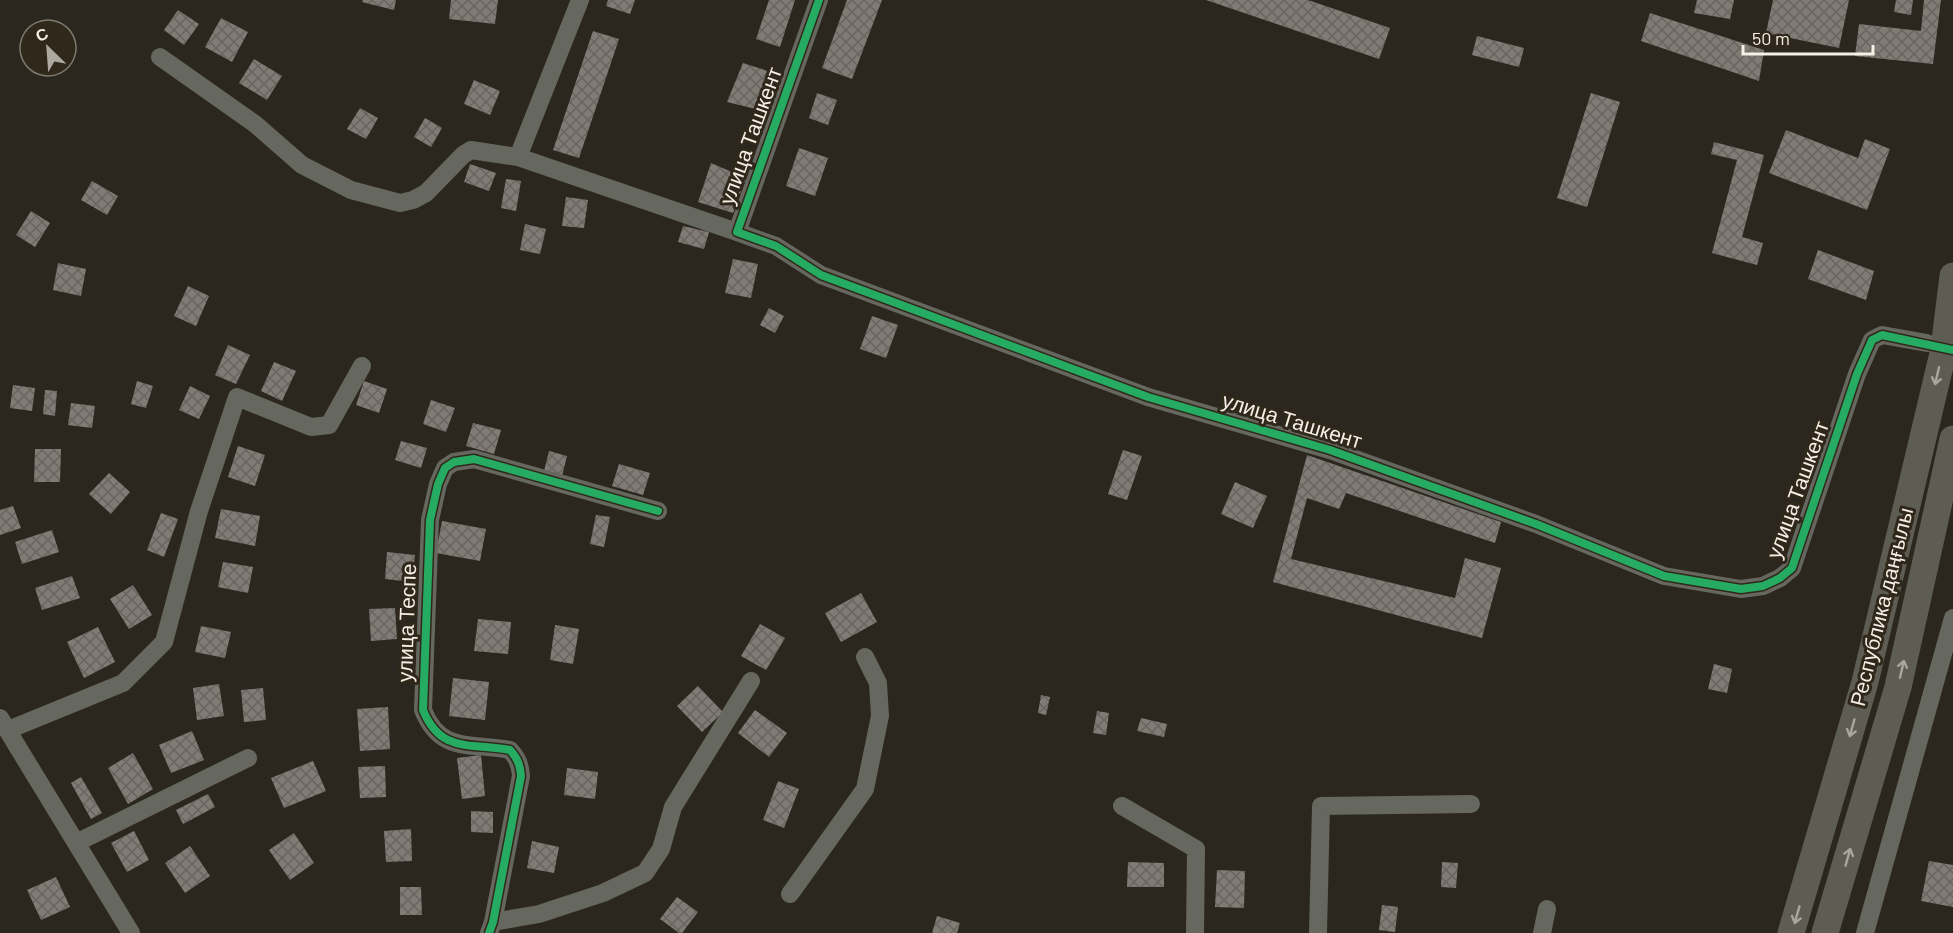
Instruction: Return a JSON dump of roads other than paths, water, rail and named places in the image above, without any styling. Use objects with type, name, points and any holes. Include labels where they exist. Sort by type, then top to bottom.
[{"type":"main road","name":"Республика даңғылы","points":[[1791,933],[1865,682],[1944,349],[1953,276]]},
{"type":"main road","name":"Республика даңғылы","points":[[1825,933],[1898,687],[1953,439]]},
{"type":"street","points":[[518,157],[580,0]]},
{"type":"street","name":"улица Ташкент","points":[[819,0],[736,232],[776,246],[820,275],[987,335],[1148,397],[1330,450],[1536,524],[1664,576],[1742,589],[1763,586],[1792,568],[1857,374],[1872,340],[1882,335],[1927,343]]},
{"type":"street","points":[[160,57],[255,124],[302,165],[351,190],[400,203],[426,194],[463,155],[471,150],[518,157],[736,232]]},
{"type":"street","points":[[130,933],[4,724],[123,682],[164,642],[199,511],[237,397],[311,427],[329,426],[362,366]]},
{"type":"street","name":"улица Теспе","points":[[658,511],[474,459],[454,462],[445,468],[438,484],[430,520],[423,710],[428,723],[438,734],[452,743],[510,750],[520,765],[521,776],[491,928],[603,893],[645,873],[661,849],[673,807],[751,681]]},
{"type":"street","points":[[1865,933],[1952,626]]},
{"type":"street","points":[[790,894],[865,789],[880,716],[878,683],[866,657]]},
{"type":"street","points":[[76,843],[248,758]]},
{"type":"street","points":[[1318,933],[1321,806],[1471,804]]},
{"type":"street","points":[[1122,806],[1196,849],[1195,933]]},
{"type":"street","points":[[1542,933],[1547,909]]}]
